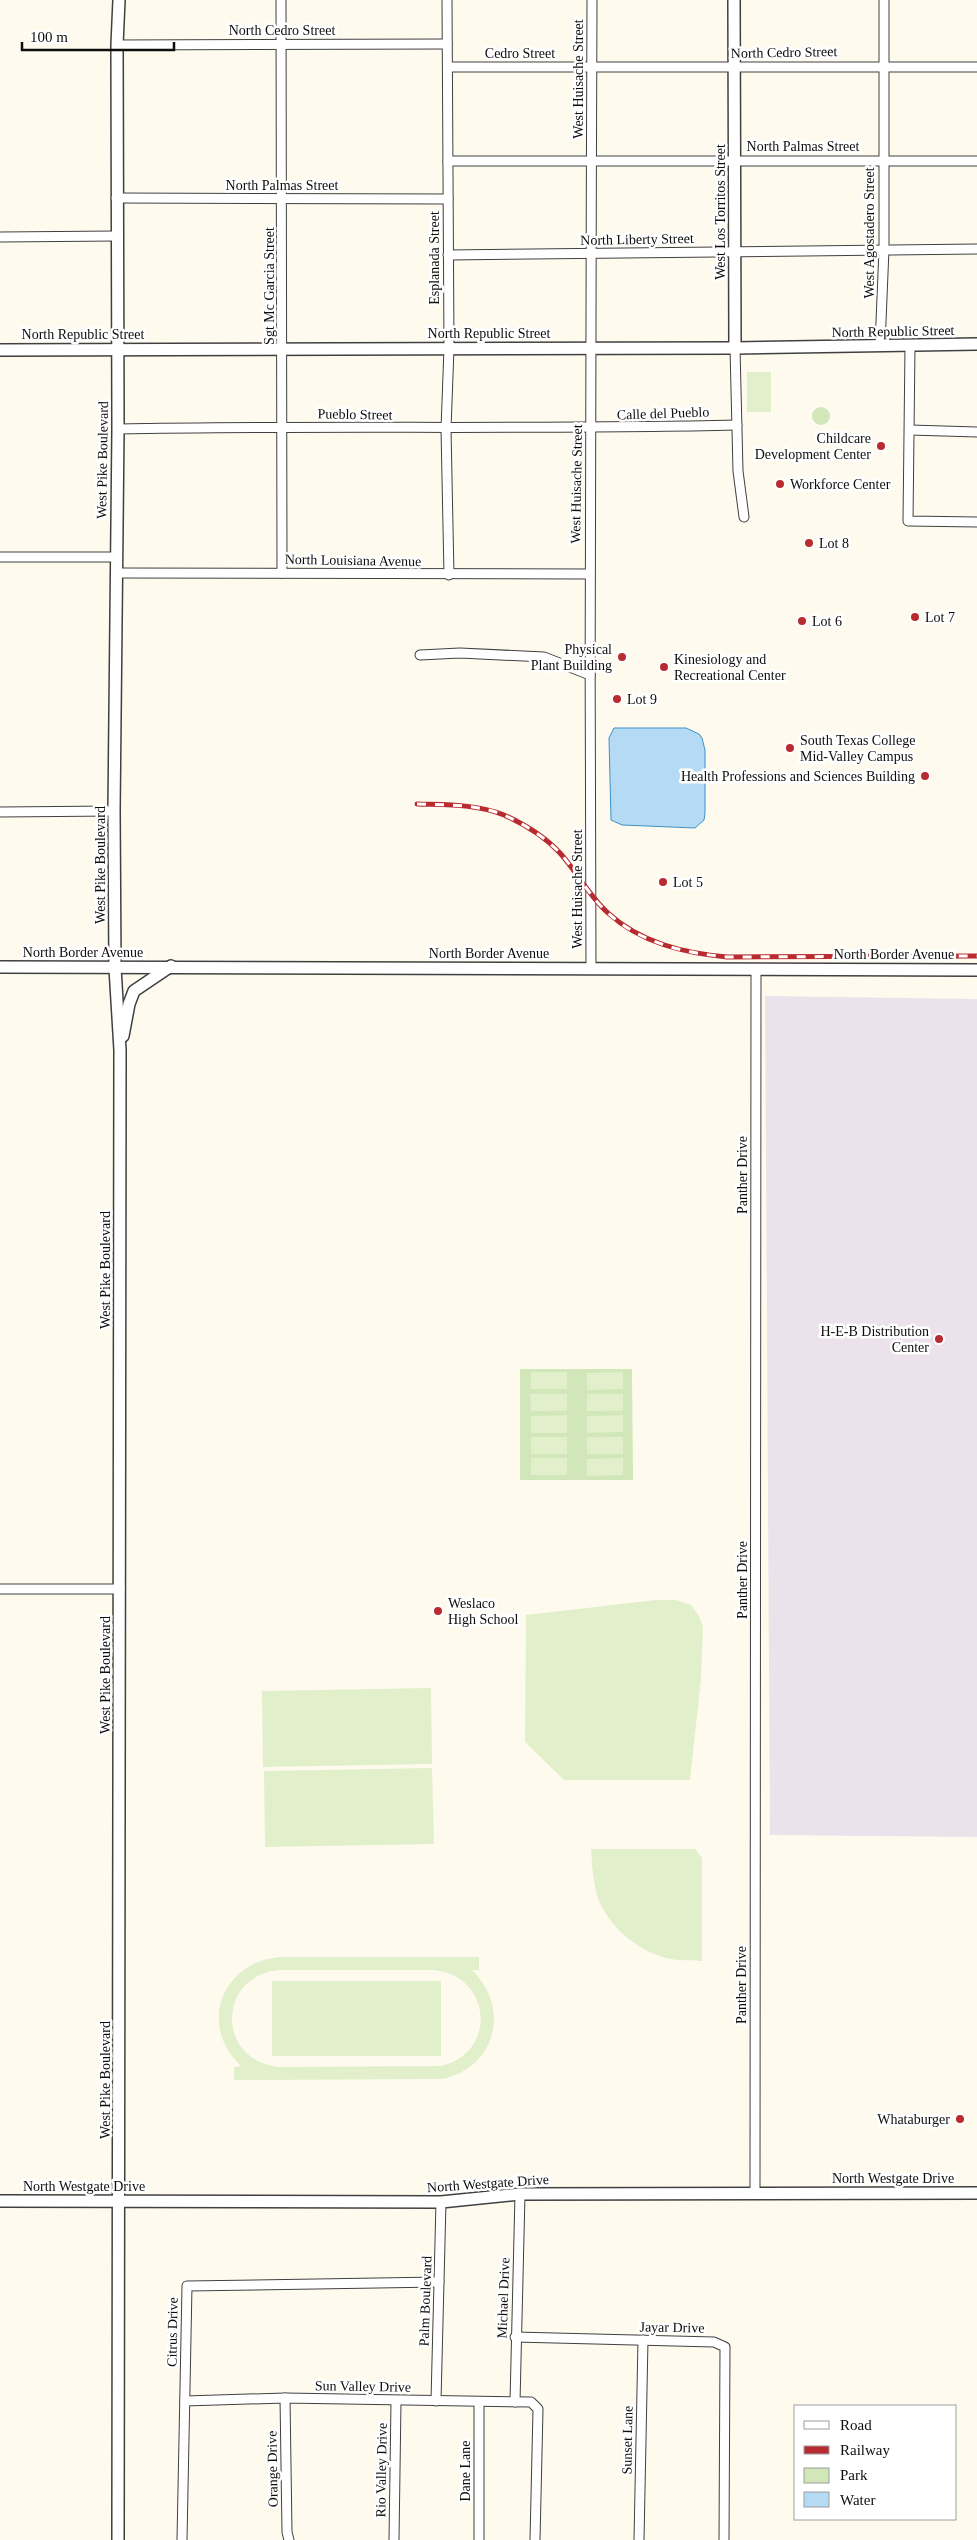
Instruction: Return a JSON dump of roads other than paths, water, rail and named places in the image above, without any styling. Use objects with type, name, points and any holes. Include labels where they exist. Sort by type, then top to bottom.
[{"type":"street","name":"West Pike Boulevard","points":[[118,2540],[120,2200],[120,1050],[116,968],[114,811],[118,429],[116,198],[119,0]]},
{"type":"street","name":"Sgt Mc Garcia Street","points":[[282,0],[282,573]]},
{"type":"street","name":"Esplanada Street","points":[[447,0],[449,348],[446,429],[449,575]]},
{"type":"street","name":"West Huisache Street","points":[[591,969],[589,574],[593,254],[592,0]]},
{"type":"street","name":"West Los Torritos Street","points":[[734,0],[735,348],[738,471],[744,517]]},
{"type":"street","name":"West Agostadero Street","points":[[880,346],[884,250],[884,0]]},
{"type":"street","name":"North Cedro Street","points":[[117,45],[447,44]]},
{"type":"street","name":"North Cedro Street","points":[[592,67],[883,65],[977,67]]},
{"type":"street","name":"Cedro Street","points":[[448,66],[592,67]]},
{"type":"street","name":"North Palmas Street","points":[[448,161],[977,160]]},
{"type":"street","name":"North Palmas Street","points":[[116,198],[448,199]]},
{"type":"street","points":[[0,237],[116,236]]},
{"type":"street","name":"North Liberty Street","points":[[448,255],[977,249]]},
{"type":"street","name":"North Republic Street","points":[[0,350],[735,348],[977,344]]},
{"type":"street","points":[[910,346],[908,521],[977,522]]},
{"type":"street","name":"Calle del Pueblo","points":[[591,429],[737,425]]},
{"type":"street","name":"Pueblo Street","points":[[118,429],[283,426],[591,429]]},
{"type":"street","points":[[910,430],[977,432]]},
{"type":"street","points":[[0,557],[116,557]]},
{"type":"street","name":"North Louisiana Avenue","points":[[116,573],[589,574]]},
{"type":"street","points":[[420,655],[460,653],[544,657],[590,675]]},
{"type":"street","points":[[0,812],[114,811]]},
{"type":"street","points":[[120,1050],[129,1004],[134,991],[171,966]]},
{"type":"street","name":"North Border Avenue","points":[[0,967],[116,968],[171,966],[977,970]]},
{"type":"street","name":"Panther Drive","points":[[755,2192],[756,969]]},
{"type":"street","points":[[0,1589],[120,1589]]},
{"type":"street","name":"North Westgate Drive","points":[[0,2201],[441,2202],[520,2194],[977,2193]]},
{"type":"street","name":"Michael Drive","points":[[515,2402],[515,2337],[520,2194]]},
{"type":"street","name":"Palm Boulevard","points":[[436,2401],[441,2202]]},
{"type":"street","name":"Citrus Drive","points":[[182,2540],[187,2286],[439,2282]]},
{"type":"street","name":"Jayar Drive","points":[[515,2337],[714,2342],[725,2347],[724,2540]]},
{"type":"street","name":"Sunset Lane","points":[[639,2540],[643,2340]]},
{"type":"street","name":"Sun Valley Drive","points":[[185,2402],[285,2398],[480,2403],[531,2402],[538,2409],[535,2540]]},
{"type":"street","name":"Orange Drive","points":[[285,2398],[287,2532],[289,2540]]},
{"type":"street","name":"Rio Valley Drive","points":[[394,2540],[396,2401]]},
{"type":"street","name":"Dane Lane","points":[[479,2540],[480,2403]]},
{"type":"water","points":[[614,728],[686,728],[699,734],[705,750],[704,820],[695,828],[622,825],[611,820],[609,738]]},
{"type":"railway","points":[[417,804],[483,809],[494,811],[519,822],[541,836],[560,853],[608,913],[634,932],[664,945],[695,953],[727,957],[977,956]]},
{"type":"place","name":"Childcare Development Center","points":[[881,446]]},
{"type":"place","name":"Workforce Center","points":[[780,484]]},
{"type":"place","name":"Lot 8","points":[[809,543]]},
{"type":"place","name":"Lot 7","points":[[915,617]]},
{"type":"place","name":"Lot 6","points":[[802,621]]},
{"type":"place","name":"Physical Plant Building","points":[[622,657]]},
{"type":"place","name":"Kinesiology and Recreational Center","points":[[664,667]]},
{"type":"place","name":"Lot 9","points":[[617,699]]},
{"type":"place","name":"South Texas College Mid-Valley Campus","points":[[790,748]]},
{"type":"place","name":"Health Professions and Sciences Building","points":[[925,776]]},
{"type":"place","name":"Lot 5","points":[[663,882]]},
{"type":"place","name":"H-E-B Distribution Center","points":[[939,1339]]},
{"type":"place","name":"Weslaco High School","points":[[438,1611]]},
{"type":"place","name":"Whataburger","points":[[960,2119]]}]
